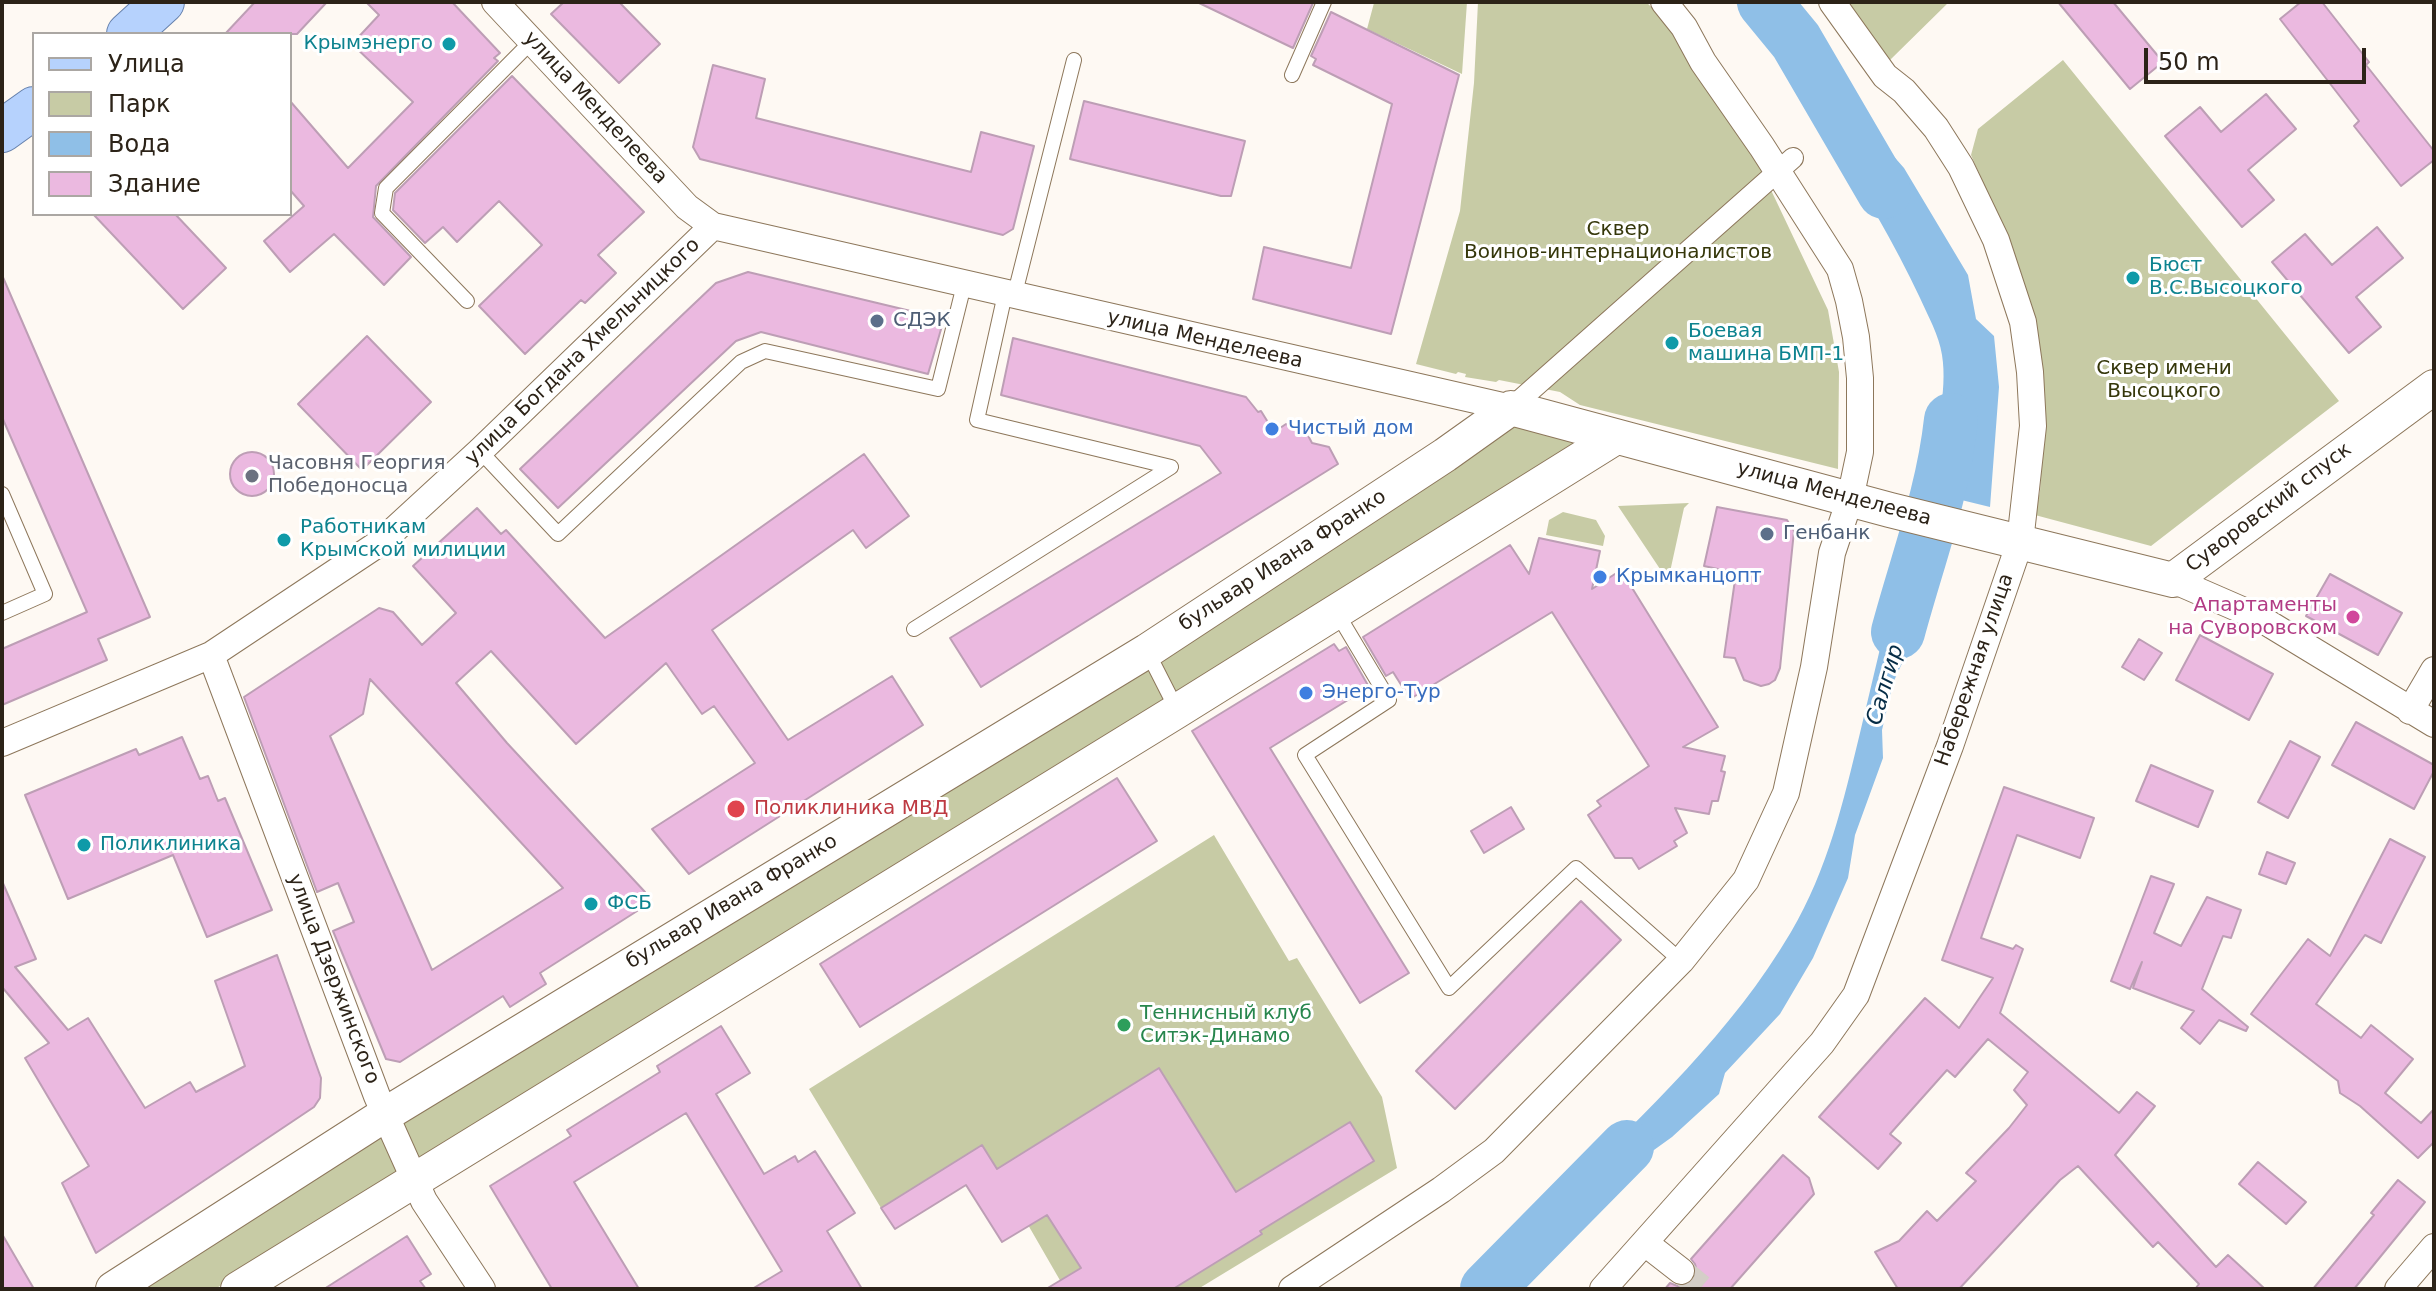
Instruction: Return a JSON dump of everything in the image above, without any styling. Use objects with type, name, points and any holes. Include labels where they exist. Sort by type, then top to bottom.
[{"type":"main road","points":[[130,32],[163,2]]},
{"type":"main road","points":[[2,131],[32,109]]},
{"type":"street","name":"улица Менделеева","points":[[495,2],[687,207],[713,226],[1511,408],[2009,539]]},
{"type":"street","points":[[1292,1289],[1494,1151],[1681,961],[1746,880],[1786,793],[1814,667],[1832,553],[1850,499],[1860,452],[1860,378],[1856,337],[1840,269],[1785,164],[1703,62],[1684,27],[1664,2]]},
{"type":"street","name":"Набережная улица","points":[[1603,1289],[1822,1043],[1856,995],[1950,746],[2009,539],[2033,426],[2023,322],[1996,240],[1961,167],[1936,128],[1904,91],[1885,76],[1832,2]]},
{"type":"street","points":[[1511,408],[1785,164]]},
{"type":"street","name":"улица Богдана Хмельницкого","points":[[2,743],[211,655],[381,542],[713,226]]},
{"type":"street","name":"Суворовский спуск","points":[[2009,539],[2173,580],[2434,387]]},
{"type":"street","name":"бульвар Ивана Франко","points":[[113,1289],[386,1114],[1147,651],[1445,455],[1511,408]]},
{"type":"street","points":[[238,1289],[1616,437]]},
{"type":"street","points":[[2173,580],[2258,617],[2434,724]]},
{"type":"street","name":"улица Дзержинского","points":[[211,655],[377,1096],[424,1201],[482,1289]]},
{"type":"street","points":[[2410,711],[2434,670]]},
{"type":"street","points":[[1645,1243],[1681,1271]]},
{"type":"street","points":[[2398,1289],[2434,1247]]},
{"type":"lane","points":[[1292,75],[1324,2]]},
{"type":"lane","points":[[467,301],[382,213],[386,188],[532,41]]},
{"type":"lane","points":[[914,629],[1171,467],[977,420],[1074,60]]},
{"type":"lane","points":[[480,451],[558,534],[741,362],[765,351],[938,389],[964,285]]},
{"type":"lane","points":[[2,494],[45,594],[2,613]]},
{"type":"lane","points":[[1336,612],[1389,700],[1305,755],[1449,988],[1576,868],[1681,961]]},
{"type":"lane","points":[[1147,651],[1177,711]]},
{"type":"green space","points":[[1372,2],[1467,2],[1462,74],[1367,29]]},
{"type":"green space","name":"Сквер Воинов-интернационалистов","points":[[1478,2],[1646,2],[1666,21],[1751,148],[1828,310],[1839,372],[1838,469],[1580,405],[1560,392],[1465,377],[1466,374],[1416,364],[1460,211],[1474,83]]},
{"type":"green space","points":[[1847,2],[1949,2],[1890,60]]},
{"type":"green space","name":"Сквер имени Высоцкого","points":[[2063,60],[2339,401],[2151,546],[2035,515],[2040,491],[2043,433],[2038,348],[2016,258],[1971,155],[1978,129]]},
{"type":"green space","points":[[1514,422],[1585,441],[1176,697],[1157,659]]},
{"type":"green space","points":[[1689,503],[1684,508],[1668,581],[1618,506]]},
{"type":"green space","points":[[1563,512],[1596,520],[1605,536],[1603,546],[1546,535],[1549,520]]},
{"type":"green space","points":[[1148,664],[1168,703],[416,1165],[398,1121]]},
{"type":"green space","name":"Теннисный клуб Ситэк-Динамо","points":[[1214,835],[1289,961],[1297,958],[1382,1097],[1397,1168],[1198,1289],[1065,1289],[982,1145],[881,1208],[809,1089]]},
{"type":"green space","points":[[384,1129],[403,1174],[215,1289],[136,1289]]},
{"type":"water","points":[[1735,2],[1780,2],[1815,48],[1842,93],[1817,114],[1767,40]]},
{"type":"water","points":[[1860,118],[1904,168],[1968,275],[1976,319],[1994,336],[1999,387],[1990,507],[1941,495],[1929,476],[1942,399],[1942,355],[1936,333],[1910,277],[1831,138]]},
{"type":"water","points":[[1902,556],[1942,566],[1927,586],[1904,659],[1893,683],[1882,730],[1883,758],[1855,835],[1848,878],[1813,958],[1780,1014],[1725,1073],[1719,1094],[1672,1137],[1629,1168],[1587,1211],[1565,1192],[1657,1101],[1715,1037],[1768,968],[1804,908],[1825,860],[1840,810]]},
{"type":"water","points":[[1556,1208],[1576,1224],[1510,1289],[1474,1289]]},
{"type":"building","points":[[255,2],[327,2],[297,34],[227,32]]},
{"type":"building","points":[[366,2],[452,2],[500,53],[494,58],[498,61],[376,186],[373,217],[411,257],[384,285],[334,234],[290,272],[264,241],[304,206],[292,192],[292,103],[348,168],[413,102],[352,44],[379,15]]},
{"type":"building","points":[[564,2],[619,2],[660,44],[619,83],[551,14]]},
{"type":"building","points":[[1197,2],[1310,2],[1313,3],[1293,48]]},
{"type":"building","points":[[2058,2],[2113,2],[2163,62],[2130,89]]},
{"type":"building","points":[[2301,2],[2322,2],[2369,62],[2366,65],[2434,151],[2434,160],[2401,186],[2354,126],[2359,121],[2280,19]]},
{"type":"building","points":[[1331,12],[1459,75],[1391,334],[1253,299],[1264,247],[1351,268],[1392,104],[1313,65],[1316,59],[1311,56]]},
{"type":"building","points":[[713,65],[765,79],[756,118],[971,172],[981,132],[1034,146],[1013,229],[1003,235],[700,159],[693,147]]},
{"type":"building","points":[[512,76],[644,212],[598,255],[616,273],[585,303],[581,300],[525,354],[479,306],[542,245],[499,201],[457,242],[443,227],[425,243],[393,210],[395,193]]},
{"type":"building","points":[[2266,94],[2296,129],[2248,170],[2274,200],[2242,227],[2165,136],[2200,107],[2221,132]]},
{"type":"building","points":[[1084,101],[1245,141],[1231,196],[1070,159]]},
{"type":"building","points":[[95,216],[177,216],[226,268],[183,309]]},
{"type":"building","points":[[2377,227],[2403,258],[2356,297],[2381,327],[2349,353],[2272,262],[2305,234],[2332,265]]},
{"type":"building","points":[[748,272],[944,319],[928,374],[761,332],[736,341],[558,508],[520,469],[716,283]]},
{"type":"building","points":[[2,275],[150,617],[98,639],[107,660],[2,705],[2,649],[87,612],[2,417]]},
{"type":"building","points":[[367,336],[431,402],[362,470],[298,404]]},
{"type":"building","points":[[1013,338],[1246,397],[1258,412],[1261,411],[1274,432],[1286,424],[1304,428],[1312,443],[1329,447],[1338,464],[981,687],[950,638],[1221,473],[1200,446],[1001,395]]},
{"type":"building","name":"Часовня Георгия Победоносца","points":[[252,452],[268,458],[274,474],[268,490],[252,496],[236,490],[230,474],[236,458]]},
{"type":"building","points":[[864,454],[909,516],[866,548],[853,530],[712,630],[788,740],[892,676],[923,725],[689,874],[652,829],[755,763],[714,706],[702,714],[666,663],[576,744],[491,651],[456,683],[507,743],[645,892],[645,906],[540,973],[546,984],[510,1007],[503,996],[400,1062],[386,1059],[333,931],[354,922],[338,883],[317,892],[244,697],[379,608],[393,612],[422,645],[456,613],[413,566],[477,508],[501,534],[506,530],[605,638]],"holes":[[[370,679],[563,888],[432,970],[330,736],[363,714]]]},
{"type":"building","points":[[1717,507],[1787,520],[1794,531],[1780,668],[1775,680],[1769,684],[1761,686],[1744,680],[1735,658],[1724,657],[1736,573],[1704,566]]},
{"type":"building","points":[[1539,538],[1600,551],[1592,589],[1621,570],[1718,727],[1683,747],[1725,756],[1721,771],[1725,772],[1718,801],[1712,801],[1709,814],[1675,808],[1687,833],[1674,841],[1677,846],[1639,869],[1632,858],[1615,858],[1588,815],[1601,806],[1597,801],[1649,766],[1552,612],[1410,699],[1393,672],[1386,676],[1363,637],[1510,545],[1529,574]]},
{"type":"building","points":[[2330,574],[2402,613],[2378,655],[2306,616]]},
{"type":"building","points":[[2200,635],[2273,674],[2249,720],[2176,680]]},
{"type":"building","points":[[2139,639],[2162,653],[2144,680],[2122,667]]},
{"type":"building","points":[[1334,644],[1339,651],[1346,647],[1369,687],[1270,748],[1409,973],[1360,1003],[1192,731]]},
{"type":"building","points":[[2356,722],[2434,765],[2434,771],[2414,809],[2332,765]]},
{"type":"building","name":"Поликлиника","points":[[182,737],[200,779],[208,776],[218,801],[225,798],[272,910],[207,937],[173,855],[68,899],[25,795],[136,749],[139,755]]},
{"type":"building","points":[[2290,741],[2320,757],[2288,818],[2258,802]]},
{"type":"building","points":[[2151,765],[2213,791],[2198,827],[2136,801]]},
{"type":"building","points":[[1117,778],[1157,841],[860,1027],[820,964]]},
{"type":"building","points":[[2004,787],[2094,818],[2080,858],[2017,835],[1981,938],[2013,949],[2016,945],[2023,949],[2000,1013],[2119,1113],[2137,1092],[2155,1106],[2115,1155],[2216,1267],[2228,1255],[2265,1289],[2195,1289],[2199,1284],[2158,1242],[2153,1247],[2078,1166],[2060,1180],[1959,1289],[1898,1289],[1875,1252],[1899,1241],[1927,1211],[1937,1221],[1976,1181],[1966,1173],[2027,1105],[2014,1090],[2028,1072],[1988,1039],[1955,1077],[1947,1070],[1890,1134],[1901,1143],[1878,1169],[1819,1117],[1925,998],[1959,1028],[1993,978],[1942,960]]},
{"type":"building","points":[[1511,807],[1524,829],[1484,853],[1471,831]]},
{"type":"building","points":[[2390,839],[2425,857],[2381,943],[2365,935],[2316,1004],[2361,1038],[2371,1025],[2413,1059],[2385,1093],[2421,1123],[2434,1109],[2434,1142],[2418,1158],[2360,1106],[2340,1093],[2338,1081],[2251,1014],[2308,939],[2330,956]]},
{"type":"building","points":[[2267,852],[2295,863],[2286,884],[2259,874]]},
{"type":"building","points":[[2151,876],[2174,884],[2154,933],[2181,946],[2207,897],[2241,910],[2231,938],[2223,936],[2202,989],[2248,1027],[2246,1031],[2219,1020],[2200,1044],[2181,1028],[2194,1011],[2133,988],[2142,962],[2130,989],[2111,981]]},
{"type":"building","points":[[2,881],[36,959],[15,967],[68,1030],[88,1018],[145,1108],[190,1082],[196,1092],[245,1066],[215,981],[277,955],[321,1078],[320,1098],[314,1107],[96,1253],[62,1183],[89,1166],[25,1058],[49,1043],[2,987]]},
{"type":"building","points":[[1581,901],[1621,940],[1455,1109],[1416,1071]]},
{"type":"building","points":[[721,1026],[750,1073],[716,1094],[764,1174],[795,1156],[798,1162],[815,1151],[855,1213],[827,1231],[862,1289],[752,1289],[782,1271],[686,1113],[574,1182],[639,1289],[552,1289],[490,1186],[571,1136],[567,1130],[660,1072],[657,1066]]},
{"type":"building","points":[[1159,1068],[1236,1192],[1350,1122],[1374,1161],[1173,1289],[1046,1289],[1081,1268],[1047,1215],[1002,1242],[966,1185],[895,1229],[881,1208],[982,1145],[997,1169]]},
{"type":"building","points":[[1783,1155],[1809,1178],[1814,1194],[1730,1289],[1665,1289],[1670,1283],[1680,1287],[1693,1281],[1697,1272],[1691,1259]]},
{"type":"building","points":[[2258,1162],[2306,1202],[2286,1224],[2239,1184]]},
{"type":"building","points":[[2398,1180],[2425,1202],[2354,1289],[2313,1289],[2374,1215],[2371,1213]]},
{"type":"building","points":[[2,1234],[34,1289],[2,1289]]},
{"type":"building","points":[[407,1236],[431,1274],[420,1281],[426,1289],[324,1289]]},
{"type":"waterway","name":"Салгир","points":[[1764,2],[1796,41],[1884,192]]},
{"type":"waterway","name":"Салгир","points":[[1898,632],[1936,501],[1951,420]]},
{"type":"waterway","name":"Салгир","points":[[1487,1289],[1627,1147]]},
{"type":"tunnel","points":[[1681,1271],[1703,1289]]},
{"type":"place","name":"Крымэнерго","points":[[449,44]]},
{"type":"place","name":"Бюст В.С.Высоцкого","points":[[2133,278]]},
{"type":"place","name":"СДЭК","points":[[877,321]]},
{"type":"place","name":"Боевая машина БМП-1","points":[[1672,343]]},
{"type":"place","name":"Чистый дом","points":[[1272,429]]},
{"type":"place","name":"Часовня Георгия Победоносца","points":[[252,476]]},
{"type":"place","name":"Генбанк","points":[[1767,534]]},
{"type":"place","name":"Работникам Крымской милиции","points":[[284,540]]},
{"type":"place","name":"Крымканцопт","points":[[1600,577]]},
{"type":"place","name":"Апартаменты на Суворовском","points":[[2353,617]]},
{"type":"place","name":"Энерго-Тур","points":[[1306,693]]},
{"type":"place","name":"Поликлиника МВД","points":[[736,809]]},
{"type":"place","name":"Поликлиника","points":[[84,845]]},
{"type":"place","name":"ФСБ","points":[[591,904]]},
{"type":"place","name":"Теннисный клуб Ситэк-Динамо","points":[[1124,1025]]}]
